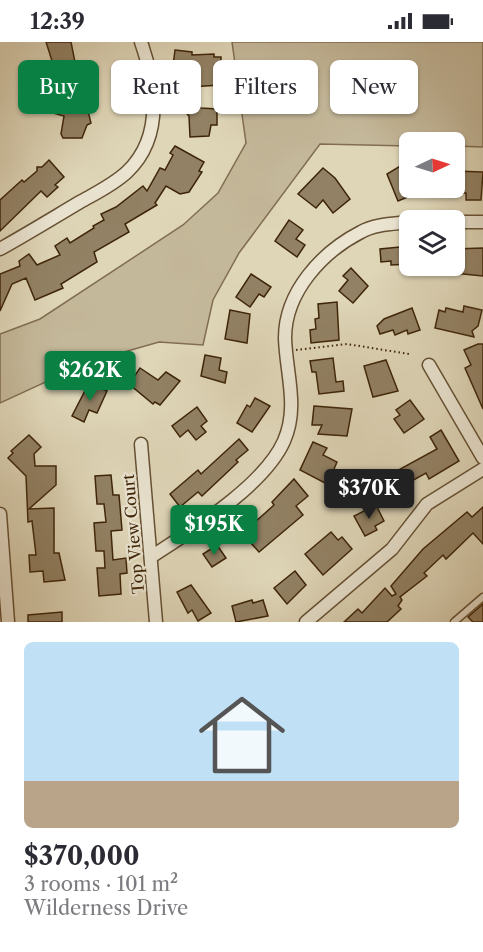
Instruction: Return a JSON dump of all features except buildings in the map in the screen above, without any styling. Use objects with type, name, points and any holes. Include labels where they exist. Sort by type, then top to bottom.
[{"type":"street","points":[[0,249],[117,180],[136,161],[154,118],[153,82],[141,42]]},
{"type":"street","points":[[465,222],[483,222]]},
{"type":"street","points":[[152,556],[215,516],[278,453],[287,433],[292,411],[285,337],[288,311],[296,293],[320,262],[360,232],[375,226],[399,223]]},
{"type":"street","points":[[429,366],[483,458]]},
{"type":"street","name":"Top View Court","points":[[141,444],[156,622]]},
{"type":"street","points":[[306,622],[392,549],[427,504],[483,469]]},
{"type":"street","points":[[0,514],[8,622]]},
{"type":"lane","points":[[454,622],[483,597]]},
{"type":"path","points":[[296,350],[347,344],[409,354]]},
{"type":"shaded area","points":[[232,42],[483,42],[483,147],[465,146],[465,132],[399,132],[399,146],[320,144],[239,253],[213,300],[203,345],[159,342],[89,362],[0,403],[0,334],[40,319],[183,225],[218,193],[246,143],[242,114],[318,114],[318,60],[234,60]]}]
